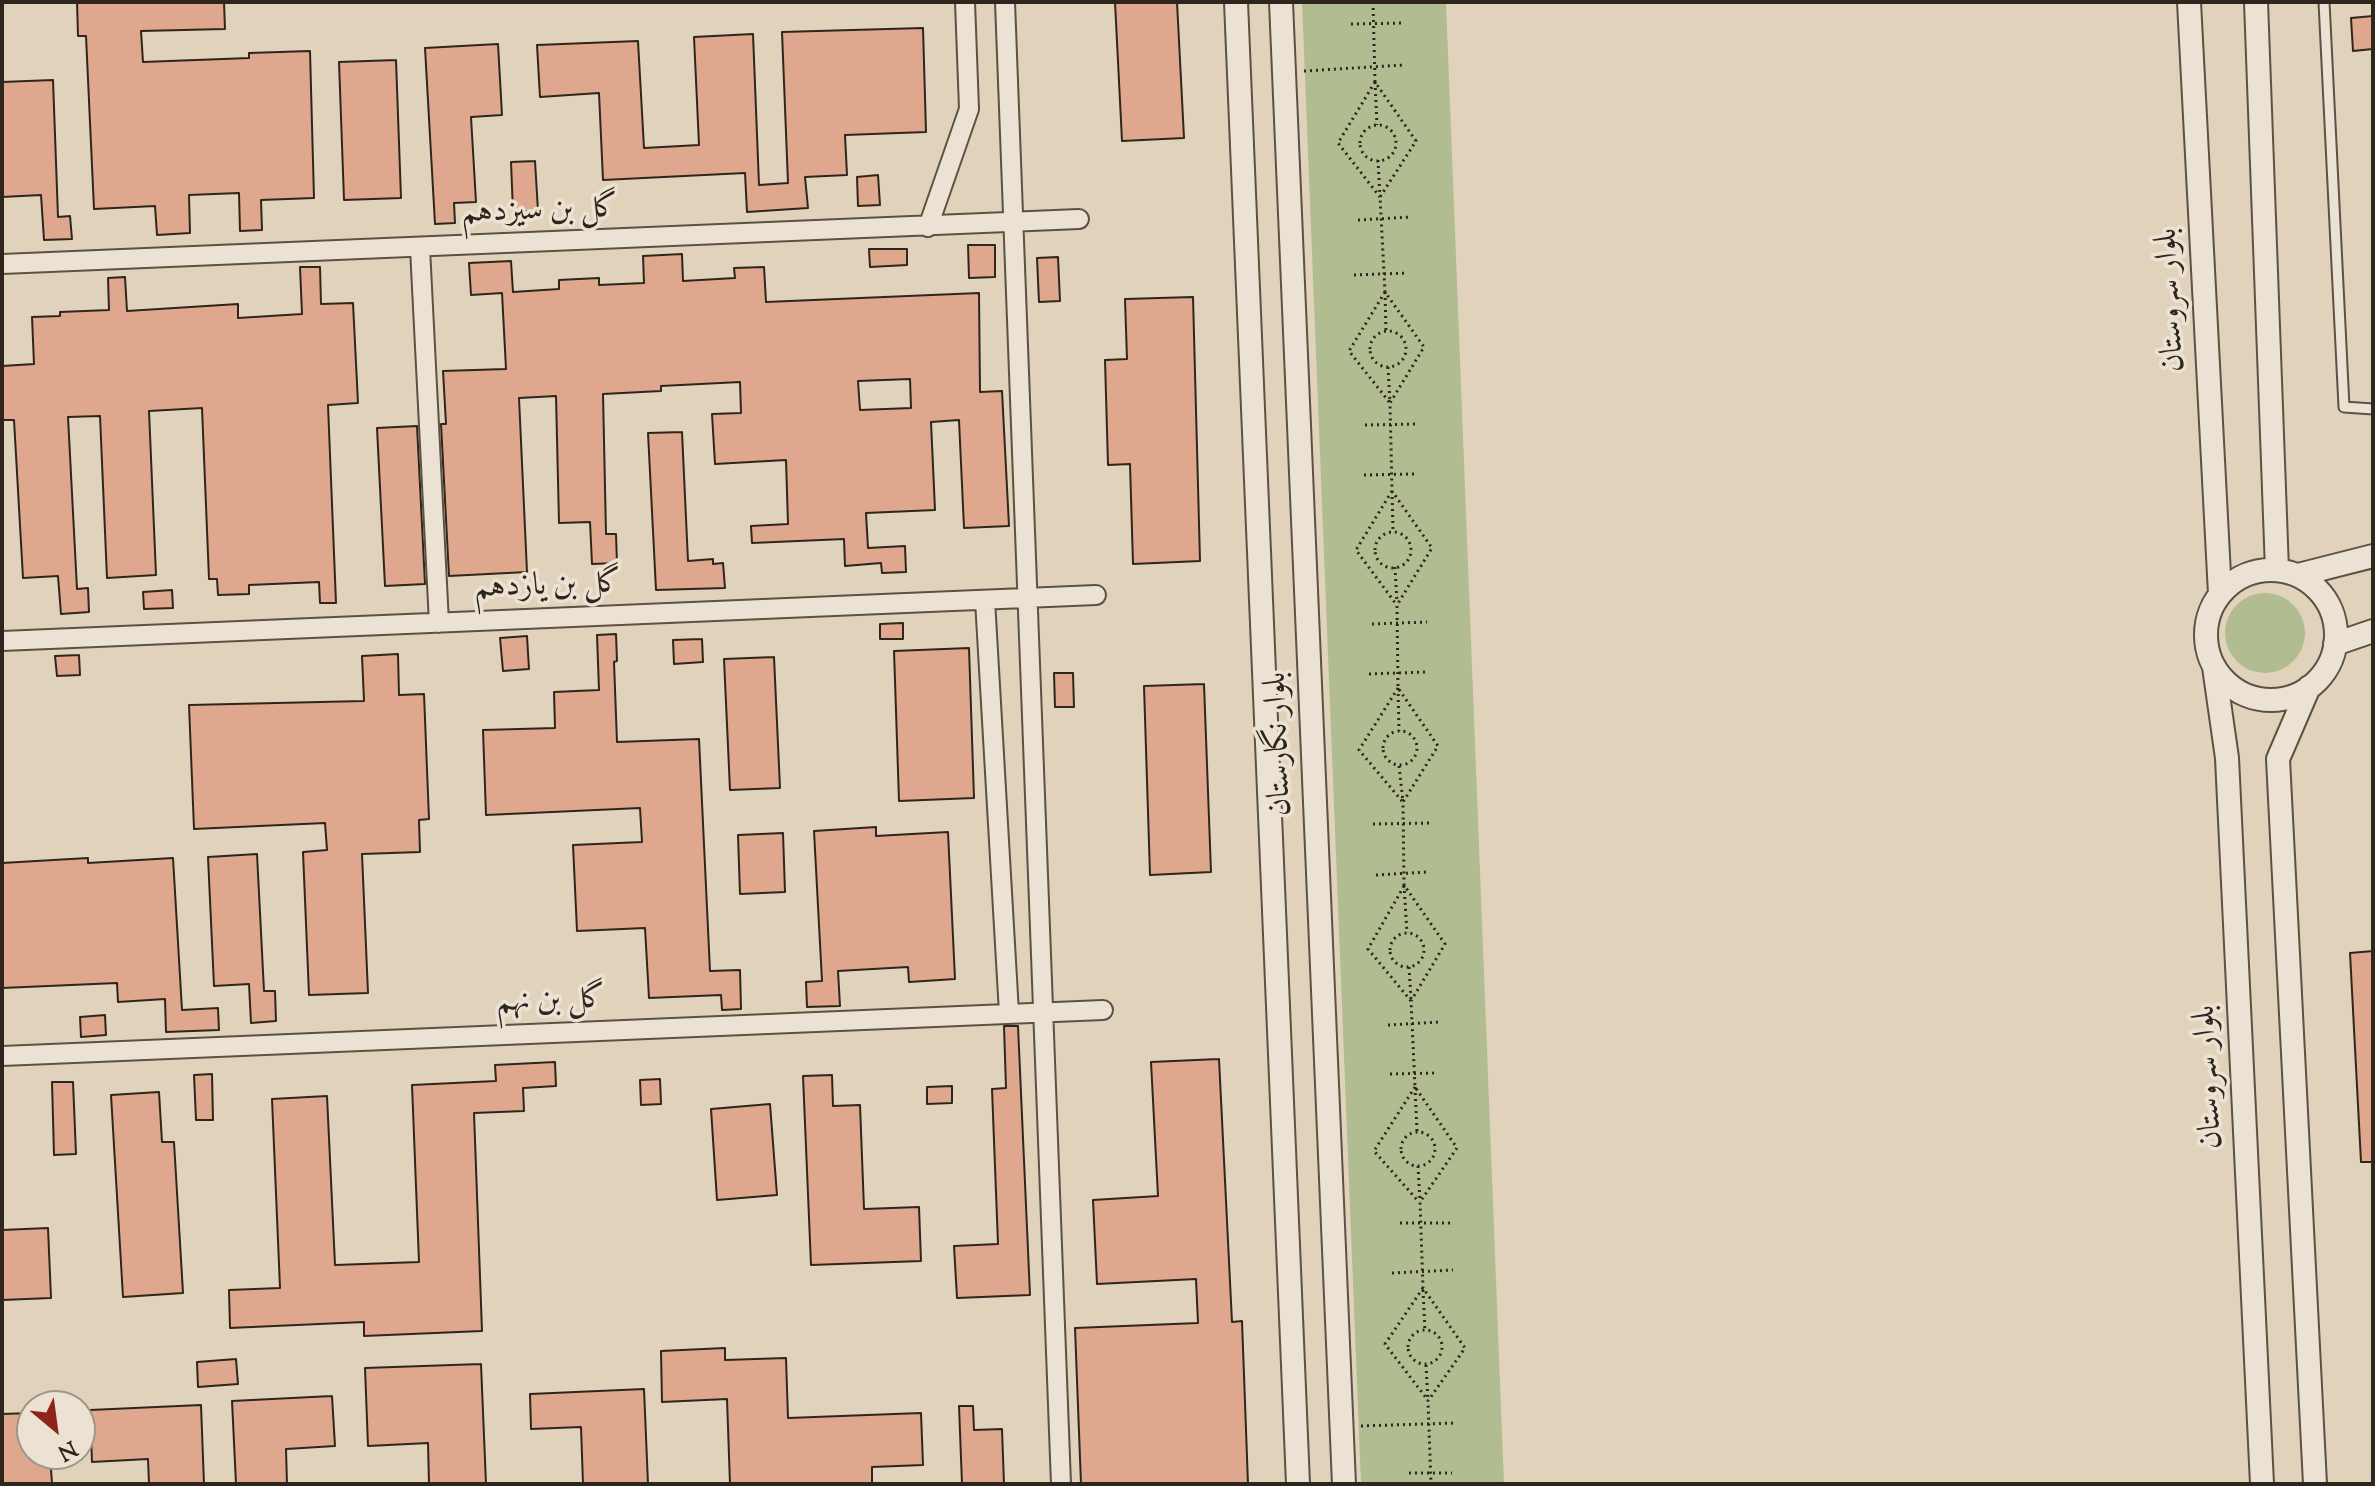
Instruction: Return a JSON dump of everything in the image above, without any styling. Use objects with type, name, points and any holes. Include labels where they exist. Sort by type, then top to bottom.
[{"type":"street","points":[[928,227],[969,109],[965,2]]},
{"type":"street","points":[[1005,2],[1061,1484]]},
{"type":"street","name":"بلوار نگارستان","points":[[1236,2],[1298,1484]]},
{"type":"street","name":"بلوار نگارستان","points":[[1281,2],[1344,1484]]},
{"type":"street","name":"بلوار سروستان","points":[[2189,2],[2220,594]]},
{"type":"street","points":[[2256,2],[2287,572]]},
{"type":"street","name":"گل بن سیزدهم","points":[[2,264],[1079,219]]},
{"type":"street","points":[[420,248],[439,623]]},
{"type":"street","points":[[2287,572],[2315,587],[2328,604],[2335,624],[2335,644],[2330,661],[2309,687],[2289,697],[2268,700],[2247,695],[2228,684],[2214,667],[2207,649],[2206,630],[2210,611],[2220,594],[2236,580],[2255,572],[2287,572],[2373,556]]},
{"type":"street","name":"گل بن یازدهم","points":[[2,641],[1096,595]]},
{"type":"street","points":[[985,600],[1009,1013]]},
{"type":"street","points":[[2335,644],[2373,631]]},
{"type":"street","name":"بلوار سروستان","points":[[2214,667],[2227,758],[2262,1484]]},
{"type":"street","points":[[2309,687],[2278,759],[2315,1484]]},
{"type":"street","name":"گل بن نهم","points":[[2,1056],[1103,1010]]},
{"type":"lane","points":[[2324,2],[2344,407],[2373,409]]},
{"type":"path","points":[[1372,3],[1377,125]]},
{"type":"path","points":[[1351,24],[1404,23]]},
{"type":"path","points":[[1284,72],[1404,65]]},
{"type":"path","points":[[1375,82],[1416,141],[1380,197]]},
{"type":"path","points":[[1375,82],[1338,143],[1380,197]]},
{"type":"path","points":[[1377,125],[1388,128],[1394,135],[1395,143],[1391,154],[1378,160],[1365,155],[1360,145],[1363,134],[1377,125]]},
{"type":"path","points":[[1378,160],[1386,332]]},
{"type":"path","points":[[1358,220],[1411,217]]},
{"type":"path","points":[[1354,275],[1408,273]]},
{"type":"path","points":[[1385,292],[1424,347],[1390,403]]},
{"type":"path","points":[[1385,292],[1349,351],[1390,403]]},
{"type":"path","points":[[1386,332],[1400,337],[1405,347],[1399,363],[1388,367],[1373,359],[1370,347],[1374,338],[1386,332]]},
{"type":"path","points":[[1388,367],[1393,532]]},
{"type":"path","points":[[1365,425],[1417,424]]},
{"type":"path","points":[[1364,475],[1414,474]]},
{"type":"path","points":[[1392,491],[1432,548],[1397,605]]},
{"type":"path","points":[[1392,491],[1356,550],[1397,605]]},
{"type":"path","points":[[1393,532],[1408,540],[1411,552],[1407,562],[1395,567],[1380,562],[1376,552],[1382,536],[1393,532]]},
{"type":"path","points":[[1395,567],[1399,731]]},
{"type":"path","points":[[1372,624],[1427,622]]},
{"type":"path","points":[[1369,674],[1425,672]]},
{"type":"path","points":[[1398,688],[1438,746],[1403,802]]},
{"type":"path","points":[[1398,688],[1359,750],[1403,802]]},
{"type":"path","points":[[1399,731],[1414,738],[1418,749],[1410,763],[1399,766],[1388,761],[1383,751],[1388,736],[1399,731]]},
{"type":"path","points":[[1399,766],[1405,823],[1407,933]]},
{"type":"path","points":[[1373,824],[1433,823]]},
{"type":"path","points":[[1376,875],[1428,872]]},
{"type":"path","points":[[1404,885],[1445,944],[1411,1001]]},
{"type":"path","points":[[1404,885],[1368,949],[1411,1001]]},
{"type":"path","points":[[1407,933],[1418,937],[1424,946],[1422,958],[1409,967],[1396,963],[1390,952],[1390,945],[1396,936],[1407,933]]},
{"type":"path","points":[[1409,967],[1417,1132]]},
{"type":"path","points":[[1388,1025],[1439,1022]]},
{"type":"path","points":[[1390,1074],[1438,1073]]},
{"type":"path","points":[[1415,1087],[1457,1148],[1420,1202]]},
{"type":"path","points":[[1415,1087],[1374,1151],[1420,1202]]},
{"type":"path","points":[[1417,1132],[1430,1137],[1435,1147],[1429,1162],[1418,1166],[1407,1163],[1400,1148],[1404,1138],[1417,1132]]},
{"type":"path","points":[[1418,1166],[1425,1331]]},
{"type":"path","points":[[1400,1223],[1451,1223]]},
{"type":"path","points":[[1392,1273],[1453,1270]]},
{"type":"path","points":[[1423,1288],[1465,1348],[1428,1401]]},
{"type":"path","points":[[1423,1288],[1385,1344],[1428,1401]]},
{"type":"path","points":[[1425,1331],[1440,1339],[1442,1350],[1436,1360],[1426,1364],[1415,1360],[1409,1351],[1410,1339],[1418,1332],[1425,1331]]},
{"type":"path","points":[[1426,1364],[1431,1484]]},
{"type":"path","points":[[1341,1427],[1455,1423]]},
{"type":"path","points":[[1409,1473],[1452,1473]]},
{"type":"green space","points":[[1302,2],[1446,2],[1504,1484],[1361,1484]]},
{"type":"green space","points":[[2265,593],[2280,596],[2293,605],[2302,618],[2305,633],[2302,648],[2293,661],[2280,670],[2265,673],[2250,670],[2237,661],[2228,648],[2225,633],[2228,618],[2237,605],[2250,596]]},
{"type":"building","points":[[77,2],[224,2],[225,29],[141,31],[143,62],[249,58],[249,53],[310,51],[314,198],[261,200],[262,230],[240,231],[239,193],[189,195],[190,233],[157,235],[155,206],[94,209],[86,36],[78,36]]},
{"type":"building","points":[[1115,2],[1177,2],[1184,138],[1122,141]]},
{"type":"building","points":[[2373,16],[2373,49],[2353,51],[2351,18]]},
{"type":"building","points":[[923,28],[926,132],[845,135],[847,175],[805,177],[808,208],[747,212],[745,173],[603,180],[599,93],[540,97],[537,45],[638,41],[644,148],[699,145],[694,37],[753,34],[759,185],[788,183],[782,32]]},
{"type":"building","points":[[498,44],[502,115],[471,117],[476,202],[454,203],[455,223],[435,224],[425,48]]},
{"type":"building","points":[[396,60],[401,198],[344,200],[339,62]]},
{"type":"building","points":[[53,80],[58,217],[70,216],[72,239],[44,240],[41,195],[2,197],[2,82]]},
{"type":"building","points":[[535,161],[538,211],[513,212],[511,162]]},
{"type":"building","points":[[878,175],[880,205],[858,206],[857,177]]},
{"type":"building","points":[[968,245],[995,245],[995,277],[969,278]]},
{"type":"building","points":[[869,249],[907,249],[907,265],[870,267]]},
{"type":"building","points":[[682,254],[683,281],[735,278],[734,268],[764,267],[766,302],[979,293],[980,392],[1002,391],[1009,526],[964,528],[959,420],[931,422],[935,510],[866,513],[868,548],[905,546],[906,572],[882,573],[881,563],[845,566],[844,539],[752,543],[751,526],[788,524],[786,460],[715,464],[712,414],[741,413],[740,382],[661,386],[661,391],[603,394],[606,534],[616,534],[617,563],[592,564],[590,522],[559,523],[556,396],[519,398],[527,572],[449,576],[441,424],[446,424],[443,371],[506,369],[502,293],[471,295],[469,263],[511,261],[513,292],[559,289],[559,280],[599,278],[599,285],[644,283],[643,256]],"holes":[[[910,379],[911,408],[860,410],[858,381]]]},
{"type":"building","points":[[1058,257],[1060,301],[1039,302],[1037,258]]},
{"type":"building","points":[[300,267],[320,267],[321,304],[353,303],[358,403],[328,405],[336,603],[320,603],[319,582],[249,585],[249,594],[218,595],[217,579],[209,579],[202,408],[149,411],[156,575],[107,578],[100,416],[68,417],[77,589],[88,588],[89,612],[61,614],[58,576],[23,578],[14,420],[2,420],[2,366],[34,364],[32,317],[60,316],[60,312],[109,310],[108,278],[125,277],[127,311],[238,304],[238,318],[302,314]]},
{"type":"building","points":[[1193,297],[1200,561],[1133,564],[1130,464],[1108,465],[1105,360],[1127,359],[1125,299]]},
{"type":"building","points":[[417,426],[425,584],[385,586],[377,428]]},
{"type":"building","points":[[682,432],[688,561],[713,559],[713,564],[723,563],[725,588],[656,590],[648,433]]},
{"type":"building","points":[[172,590],[173,608],[144,609],[143,592]]},
{"type":"building","points":[[903,623],[903,639],[880,639],[880,624]]},
{"type":"building","points":[[616,634],[617,742],[699,739],[710,971],[740,970],[741,1009],[722,1010],[721,995],[649,998],[645,928],[577,931],[573,845],[642,842],[640,808],[486,815],[483,730],[555,728],[554,692],[599,690],[597,635]]},
{"type":"building","points":[[527,636],[529,669],[503,671],[500,638]]},
{"type":"building","points":[[702,639],[703,662],[674,664],[673,640]]},
{"type":"building","points":[[969,648],[974,798],[899,801],[894,651]]},
{"type":"building","points":[[398,654],[399,695],[424,694],[429,819],[419,820],[420,852],[362,854],[368,993],[309,995],[303,852],[327,850],[325,823],[194,829],[189,705],[364,701],[362,656]]},
{"type":"building","points":[[79,655],[80,675],[57,676],[55,656]]},
{"type":"building","points":[[774,657],[780,788],[730,790],[724,659]]},
{"type":"building","points":[[1054,673],[1073,673],[1074,707],[1055,707]]},
{"type":"building","points":[[1204,684],[1211,872],[1150,875],[1144,686]]},
{"type":"building","points":[[876,827],[876,836],[948,832],[955,979],[909,982],[908,967],[838,971],[840,1006],[807,1007],[806,982],[822,981],[814,831]]},
{"type":"building","points":[[783,833],[785,892],[740,894],[738,835]]},
{"type":"building","points":[[257,854],[264,991],[275,991],[276,1021],[251,1023],[249,984],[214,986],[208,857]]},
{"type":"building","points":[[88,858],[88,863],[173,858],[182,1010],[218,1008],[219,1030],[166,1032],[165,999],[118,1002],[117,983],[2,988],[2,863]]},
{"type":"building","points":[[2373,951],[2373,1162],[2361,1162],[2350,953]]},
{"type":"building","points":[[105,1015],[106,1035],[81,1037],[80,1017]]},
{"type":"building","points":[[1004,1026],[1018,1026],[1030,1295],[957,1298],[954,1246],[998,1244],[992,1089],[1006,1088]]},
{"type":"building","points":[[1219,1059],[1232,1322],[1242,1321],[1248,1484],[1081,1484],[1075,1328],[1198,1323],[1196,1279],[1097,1284],[1093,1200],[1158,1196],[1151,1062]]},
{"type":"building","points":[[555,1062],[556,1086],[523,1088],[524,1111],[474,1113],[482,1331],[364,1336],[364,1322],[230,1328],[229,1290],[280,1288],[272,1099],[327,1096],[335,1265],[419,1262],[412,1085],[496,1081],[495,1065]]},
{"type":"building","points":[[212,1074],[213,1120],[196,1120],[194,1075]]},
{"type":"building","points":[[832,1075],[833,1106],[860,1105],[864,1209],[919,1207],[921,1261],[811,1265],[803,1076]]},
{"type":"building","points":[[660,1079],[661,1104],[641,1105],[640,1080]]},
{"type":"building","points":[[52,1082],[73,1082],[76,1154],[54,1155]]},
{"type":"building","points":[[952,1086],[952,1103],[927,1104],[927,1087]]},
{"type":"building","points":[[159,1092],[162,1142],[174,1142],[183,1293],[123,1297],[111,1095]]},
{"type":"building","points":[[770,1104],[777,1195],[717,1200],[711,1109]]},
{"type":"building","points":[[48,1228],[51,1298],[2,1300],[2,1230]]},
{"type":"building","points":[[725,1348],[725,1360],[786,1358],[788,1418],[921,1413],[923,1465],[872,1467],[872,1484],[730,1484],[727,1399],[662,1402],[661,1351]]},
{"type":"building","points":[[236,1359],[238,1384],[198,1387],[197,1362]]},
{"type":"building","points":[[481,1364],[486,1484],[429,1484],[428,1443],[368,1446],[365,1368]]},
{"type":"building","points":[[644,1389],[648,1484],[583,1484],[581,1427],[531,1429],[530,1394]]},
{"type":"building","points":[[332,1396],[335,1446],[286,1449],[287,1484],[236,1484],[232,1401]]},
{"type":"building","points":[[201,1405],[204,1484],[149,1484],[148,1459],[96,1462],[96,1410]]},
{"type":"building","points":[[959,1406],[973,1406],[974,1430],[1002,1429],[1004,1484],[962,1484]]},
{"type":"building","points":[[2,1414],[16,1414],[16,1470],[51,1470],[52,1484],[2,1484]]}]
